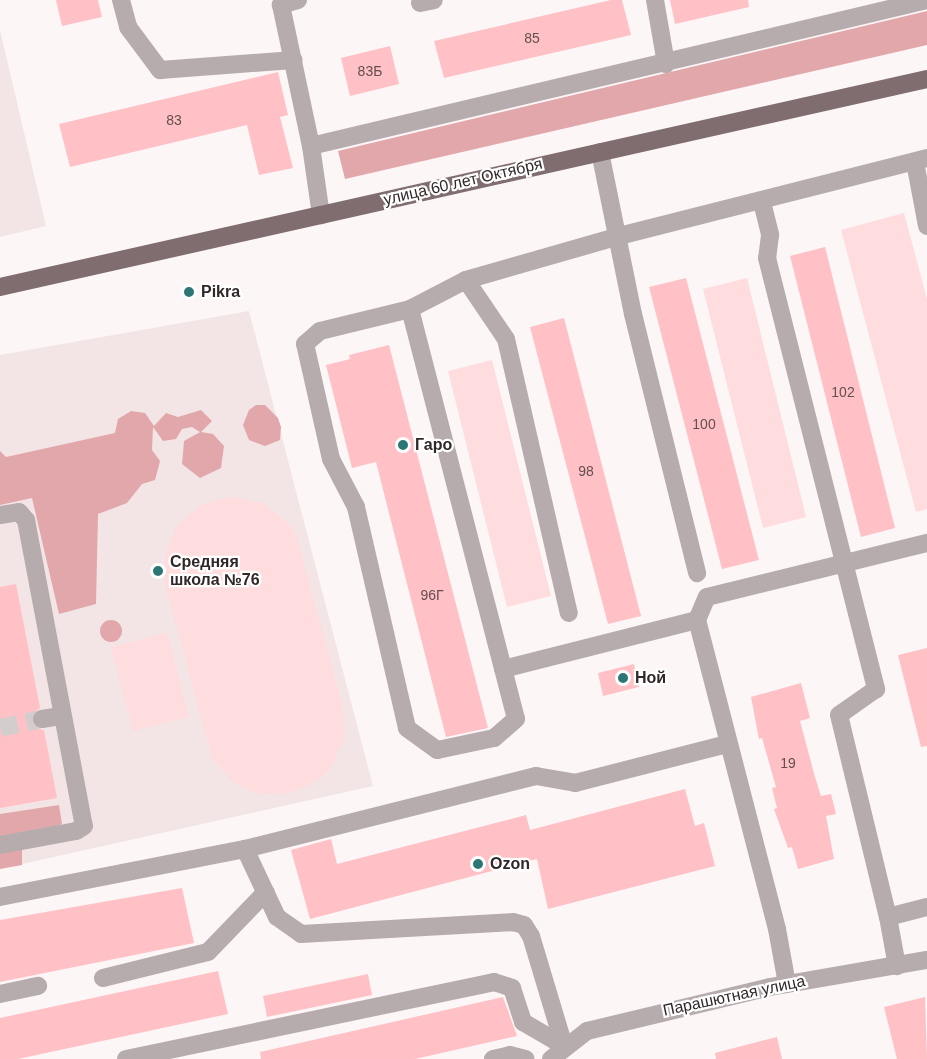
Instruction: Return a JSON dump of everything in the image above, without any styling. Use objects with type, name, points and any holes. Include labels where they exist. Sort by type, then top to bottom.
[{"type":"main road","name":"улица 60 лет Октября","points":[[0,286],[927,79]]},
{"type":"street","points":[[121,0],[128,27],[160,70],[294,60]]},
{"type":"street","points":[[298,0],[281,5],[311,146],[321,214]]},
{"type":"street","points":[[655,0],[666,64]]},
{"type":"street","points":[[311,146],[666,64],[927,0]]},
{"type":"street","points":[[600,152],[619,236],[633,314],[697,573]]},
{"type":"street","points":[[410,309],[516,719],[494,738],[437,750],[407,728],[356,507],[331,459],[305,344],[320,332],[410,309],[466,280],[619,236],[762,202],[921,160],[927,226]]},
{"type":"street","points":[[762,202],[770,235],[767,258],[846,563],[876,689],[839,716],[888,917],[897,966]]},
{"type":"street","points":[[466,280],[506,339],[570,612]]},
{"type":"street","points":[[0,515],[19,512],[26,520],[84,826],[76,831],[0,845]]},
{"type":"street","points":[[787,984],[777,929],[727,744],[697,621],[706,597],[927,543]]},
{"type":"street","points":[[503,669],[697,621]]},
{"type":"street","points":[[42,719],[62,716]]},
{"type":"street","points":[[0,897],[245,849],[536,776],[575,783],[727,744]]},
{"type":"street","points":[[245,849],[277,917],[301,934],[513,922],[524,926],[531,936],[564,1046]]},
{"type":"street","points":[[103,978],[208,952],[266,892]]},
{"type":"street","points":[[888,917],[927,906]]},
{"type":"street","name":"Парашютная улица","points":[[551,1059],[564,1046],[587,1030],[787,984],[927,960]]},
{"type":"street","points":[[126,1059],[494,982],[512,988],[523,1022],[564,1046]]},
{"type":"street","points":[[0,994],[38,986]]},
{"type":"street","points":[[493,1059],[510,1055],[526,1059]]},
{"type":"shaded area","points":[[927,11],[927,45],[345,179],[338,151]]},
{"type":"shaded area","points":[[0,30],[46,226],[0,237]]},
{"type":"shaded area","points":[[904,213],[927,299],[927,509],[916,512],[841,230]]},
{"type":"shaded area","points":[[747,278],[806,517],[763,528],[703,289]]},
{"type":"shaded area","name":"Средняя школа №76","points":[[249,311],[373,786],[0,869],[0,355]]},
{"type":"shaded area","points":[[492,360],[551,596],[507,607],[448,371]]},
{"type":"shaded area","points":[[256,405],[265,405],[278,418],[281,427],[280,440],[265,446],[249,440],[243,425],[249,410]]},
{"type":"shaded area","points":[[201,410],[212,421],[201,432],[213,434],[224,446],[221,468],[200,478],[182,464],[184,441],[200,432],[192,427],[182,429],[176,439],[163,441],[153,427],[152,450],[160,461],[155,480],[142,484],[127,503],[98,514],[96,604],[59,614],[32,498],[0,505],[0,451],[6,457],[115,433],[118,419],[131,411],[145,413],[154,426],[166,413],[178,417]]},
{"type":"shaded area","points":[[231,497],[262,503],[287,522],[296,535],[343,708],[344,739],[331,767],[320,779],[292,793],[261,794],[246,789],[232,781],[212,758],[165,584],[165,554],[177,525],[201,505]]},
{"type":"shaded area","points":[[111,620],[119,623],[122,631],[119,639],[111,642],[103,639],[100,631],[103,623]]},
{"type":"shaded area","points":[[167,633],[189,717],[133,731],[111,647]]},
{"type":"shaded area","points":[[59,805],[62,824],[37,834],[22,848],[22,865],[0,869],[0,814]]},
{"type":"building","points":[[56,0],[98,0],[102,17],[62,26]]},
{"type":"building","points":[[611,0],[622,0],[631,35],[444,78],[434,41]]},
{"type":"building","points":[[670,0],[748,0],[749,7],[675,24]]},
{"type":"building","points":[[390,46],[399,84],[350,96],[341,58]]},
{"type":"building","points":[[278,72],[288,115],[280,117],[293,168],[259,175],[247,125],[70,167],[59,124]]},
{"type":"building","points":[[825,247],[895,528],[861,537],[790,256]]},
{"type":"building","points":[[686,278],[759,560],[722,569],[649,287]]},
{"type":"building","points":[[564,318],[641,616],[608,624],[530,327]]},
{"type":"building","points":[[389,345],[488,728],[446,737],[376,462],[352,468],[326,365],[350,359],[349,355]]},
{"type":"building","points":[[16,584],[40,708],[32,714],[31,721],[37,729],[44,730],[57,798],[0,808],[0,587]]},
{"type":"building","points":[[927,648],[927,746],[921,747],[898,655]]},
{"type":"building","points":[[634,664],[639,687],[603,696],[598,673]]},
{"type":"building","points":[[801,683],[810,718],[800,721],[821,796],[831,794],[836,814],[826,816],[834,859],[798,869],[792,847],[788,848],[774,809],[777,808],[772,788],[776,787],[762,738],[759,739],[751,697]]},
{"type":"building","points":[[685,789],[695,826],[704,823],[715,866],[548,909],[537,859],[310,919],[291,850],[331,839],[337,864],[526,815],[530,830]]},
{"type":"building","points":[[182,888],[194,943],[0,982],[0,920]]},
{"type":"building","points":[[218,971],[228,1014],[18,1059],[0,1059],[0,1018]]},
{"type":"building","points":[[368,974],[372,995],[267,1017],[263,996]]},
{"type":"building","points":[[503,997],[517,1036],[415,1059],[261,1059],[260,1052]]},
{"type":"building","points":[[925,997],[927,1059],[897,1059],[884,1007]]},
{"type":"building","points":[[777,1037],[782,1059],[716,1059],[715,1053]]},
{"type":"tunnel","points":[[0,728],[42,719]]},
{"type":"place","name":"Pikra","points":[[189,292]]},
{"type":"place","name":"Гаро","points":[[403,445]]},
{"type":"place","name":"Средняя школа №76","points":[[158,571]]},
{"type":"place","name":"Ной","points":[[623,678]]},
{"type":"place","name":"Ozon","points":[[478,864]]}]
